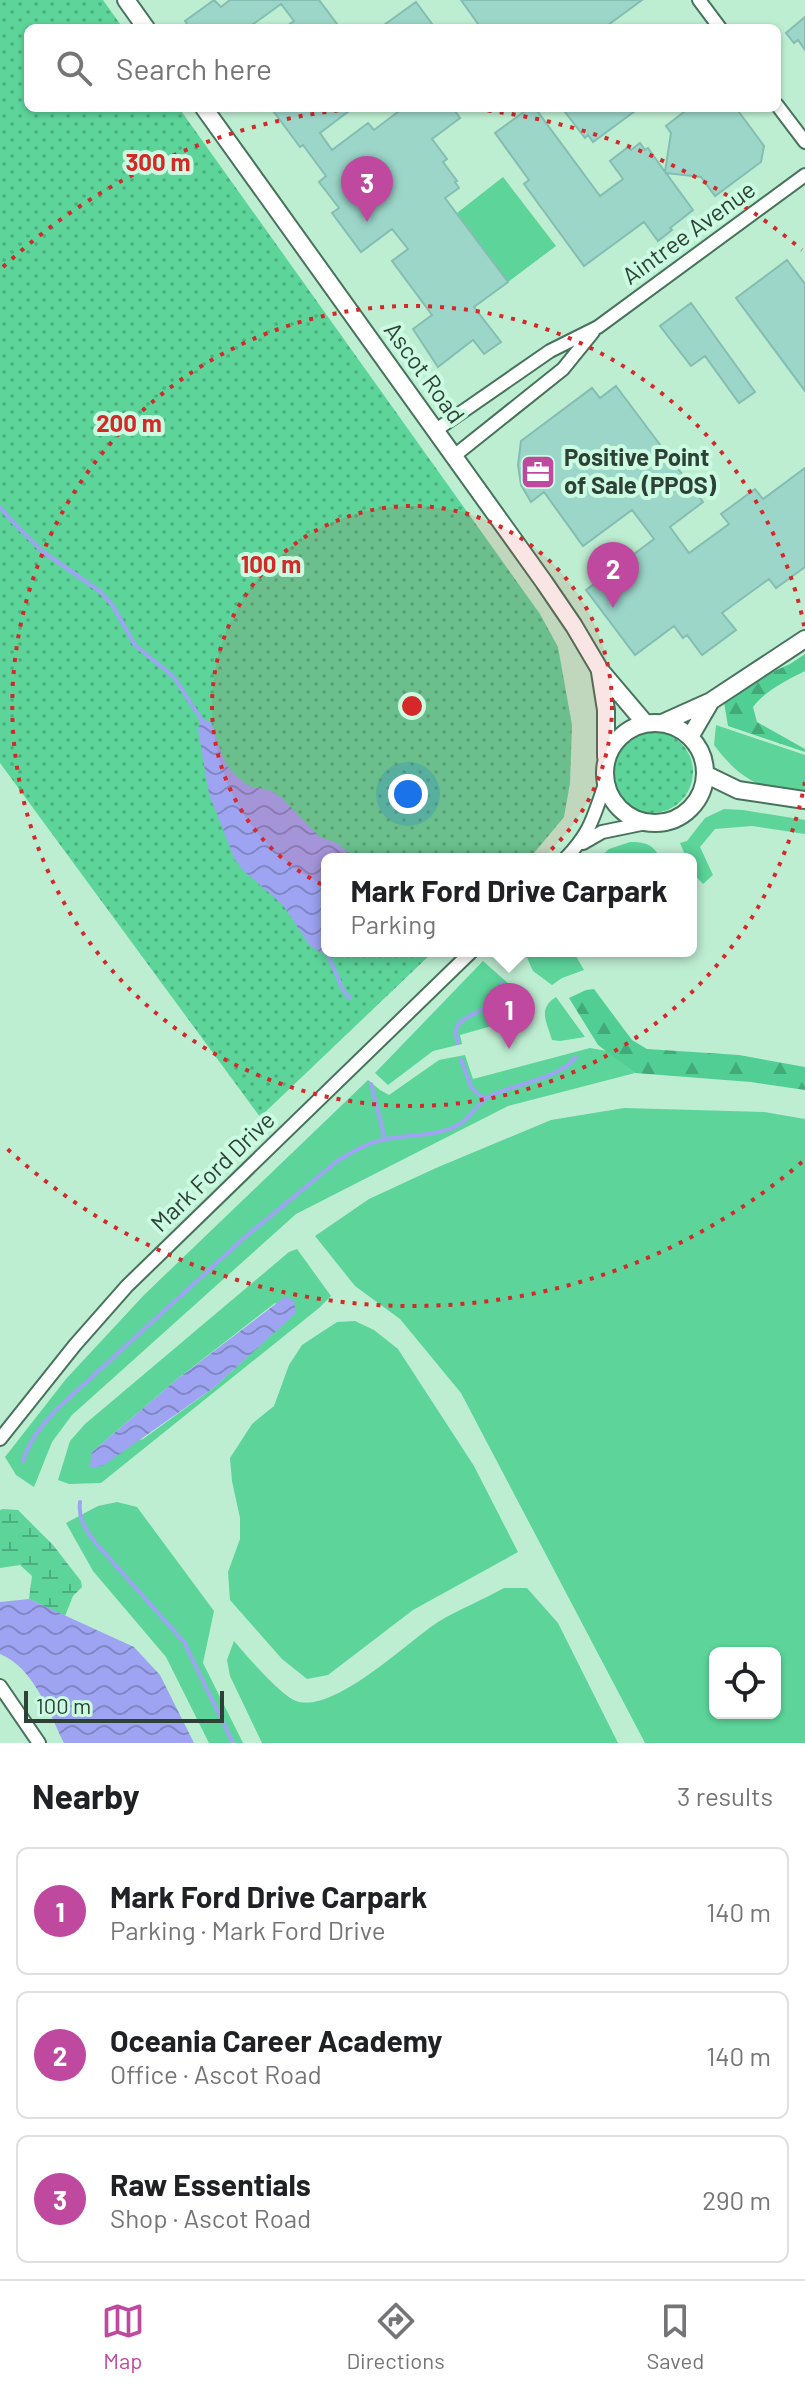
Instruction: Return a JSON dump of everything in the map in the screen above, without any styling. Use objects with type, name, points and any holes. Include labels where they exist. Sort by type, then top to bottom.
[{"type":"street","points":[[699,0],[717,24]]},
{"type":"street","points":[[130,2],[144,24]]},
{"type":"street","points":[[781,110],[805,142]]},
{"type":"street","name":"Ascot Road","points":[[207,112],[436,430],[574,626],[600,670],[653,723]]},
{"type":"street","name":"Aintree Avenue","points":[[436,430],[550,351],[598,327],[805,175]]},
{"type":"street","name":"Aintree Avenue","points":[[454,456],[563,369],[598,327]]},
{"type":"street","points":[[646,823],[620,809],[605,784],[606,758],[614,742],[628,730],[711,701],[805,639]]},
{"type":"street","name":"Ascot Road","points":[[600,670],[606,710],[606,758]]},
{"type":"street","points":[[690,737],[711,701]]},
{"type":"street","points":[[580,844],[602,832],[674,820],[699,797],[705,774],[698,748],[690,737],[677,728],[653,723]]},
{"type":"street","points":[[705,774],[738,790],[805,800]]},
{"type":"street","points":[[571,853],[590,828],[605,784]]},
{"type":"street","points":[[699,797],[738,790]]},
{"type":"street","name":"Mark Ford Drive","points":[[0,1439],[127,1286],[466,957]]},
{"type":"street","points":[[0,1686],[39,1743]]},
{"type":"green space","points":[[0,0],[103,0],[120,24],[24,24],[24,112],[182,112],[540,614],[558,647],[572,725],[570,783],[564,817],[534,853],[321,853],[321,957],[428,957],[260,1117],[0,763]]},
{"type":"green space","points":[[503,177],[556,246],[508,282],[457,213]]},
{"type":"green space","points":[[805,654],[805,671],[770,691],[753,707],[757,722],[805,749],[805,752],[728,726],[724,702],[754,680]]},
{"type":"green space","points":[[716,725],[805,755],[805,791],[764,786],[740,773],[714,745]]},
{"type":"green space","points":[[644,731],[660,731],[675,738],[686,749],[693,772],[690,788],[681,801],[660,813],[644,813],[629,806],[618,795],[611,780],[611,764],[618,749],[629,738]]},
{"type":"green space","points":[[724,809],[743,810],[805,820],[805,834],[752,826],[715,829],[700,847],[713,875],[703,884],[697,877],[697,853],[684,853],[680,843],[687,841],[705,818]]},
{"type":"green space","points":[[630,842],[648,845],[657,853],[605,853]]},
{"type":"green space","points":[[527,957],[576,957],[584,970],[552,985],[533,971]]},
{"type":"green space","points":[[483,961],[520,994],[530,1015],[460,1035],[462,1044],[433,1051],[388,1085],[375,1073]]},
{"type":"green space","points":[[594,989],[632,1040],[647,1049],[739,1055],[805,1067],[805,1090],[751,1082],[635,1073],[598,1045],[569,998]]},
{"type":"green space","points":[[556,997],[585,1037],[552,1040],[545,1011]]},
{"type":"green space","points":[[590,1048],[607,1051],[635,1073],[508,1106],[296,1214],[72,1415],[52,1442],[34,1487],[16,1475],[5,1457],[66,1379],[144,1295],[368,1080],[389,1095],[439,1060],[465,1055],[473,1079]]},
{"type":"green space","points":[[624,1108],[764,1112],[805,1119],[805,1743],[645,1743],[461,1393],[400,1319],[355,1286],[315,1236],[369,1199],[551,1120]]},
{"type":"green space","points":[[297,1249],[331,1296],[319,1308],[101,1483],[69,1484],[58,1480],[70,1441],[85,1424],[289,1252]],"holes":[[[275,1303],[295,1313],[212,1389],[143,1439],[92,1452],[176,1380]]]},
{"type":"green space","points":[[355,1321],[374,1330],[398,1349],[474,1466],[518,1552],[413,1610],[328,1675],[307,1679],[282,1659],[230,1600],[228,1572],[240,1539],[240,1518],[230,1458],[252,1424],[274,1406],[289,1365],[302,1345],[337,1322]]},
{"type":"green space","points":[[117,1502],[137,1507],[214,1611],[203,1663],[243,1743],[209,1743],[166,1657],[93,1571],[66,1523],[98,1506]]},
{"type":"green space","points":[[0,1510],[18,1510],[53,1545],[81,1581],[82,1587],[73,1596],[65,1616],[29,1599],[32,1576],[20,1565],[0,1568]]},
{"type":"green space","points":[[504,1588],[527,1588],[558,1623],[618,1743],[262,1743],[230,1676],[227,1660],[234,1641],[289,1697],[296,1701],[312,1702],[330,1697],[369,1674],[438,1622]]},
{"type":"water","points":[[201,719],[211,722],[222,755],[236,776],[249,786],[269,790],[281,797],[320,837],[337,843],[350,853],[321,853],[321,952],[310,946],[283,905],[235,860],[209,794],[198,729]]},
{"type":"water","points":[[286,1296],[294,1301],[296,1313],[212,1389],[104,1465],[90,1467],[92,1452],[176,1380]]},
{"type":"water","points":[[29,1599],[134,1647],[160,1675],[194,1743],[64,1743],[31,1680],[22,1669],[0,1654],[0,1602]]},
{"type":"building","points":[[214,0],[221,7],[230,0],[319,0],[337,24],[290,24],[294,21],[281,4],[254,24],[187,24],[185,21]]},
{"type":"building","points":[[461,0],[642,0],[609,24],[478,24]]},
{"type":"building","points":[[416,2],[432,24],[386,24]]},
{"type":"building","points":[[805,17],[805,50],[798,40],[794,43],[786,33]]},
{"type":"building","points":[[274,112],[348,112],[320,133],[332,150],[368,123],[374,130],[398,112],[456,112],[460,118],[432,139],[447,159],[443,162],[459,188],[445,198],[508,282],[474,307],[501,342],[484,354],[473,340],[438,367],[413,329],[432,315],[392,261],[408,249],[392,229],[361,252],[332,213],[339,208],[319,182],[326,176],[303,145],[300,147]]},
{"type":"building","points":[[524,112],[538,112],[600,196],[623,179],[610,161],[628,147],[631,150],[640,143],[645,150],[648,148],[665,172],[671,133],[666,126],[684,112],[739,112],[764,146],[761,162],[715,196],[701,177],[666,173],[693,210],[658,241],[644,222],[584,266],[524,184],[529,180],[495,133]]},
{"type":"building","points":[[565,112],[634,112],[593,142],[588,135],[585,138]]},
{"type":"building","points":[[787,260],[805,284],[805,391],[736,298]]},
{"type":"building","points":[[691,303],[755,392],[739,403],[705,356],[691,366],[660,326]]},
{"type":"building","points":[[616,386],[703,502],[670,527],[689,553],[729,524],[721,514],[755,489],[763,499],[805,468],[805,567],[776,588],[769,579],[722,613],[736,630],[702,655],[687,635],[683,638],[674,626],[635,655],[586,590],[654,539],[632,510],[583,546],[544,492],[531,502],[521,485],[518,465],[521,441],[592,388],[600,398]]},
{"type":"waterway","points":[[0,507],[42,551],[101,592],[113,606],[135,645],[174,677],[201,719]]},
{"type":"waterway","points":[[329,957],[343,990],[350,998]]},
{"type":"waterway","points":[[458,1043],[455,1031],[460,1022],[508,998],[502,983]]},
{"type":"waterway","points":[[23,1461],[38,1432],[59,1407],[245,1237],[336,1162],[380,1140],[452,1128],[464,1121],[487,1098],[560,1070],[576,1057]]},
{"type":"waterway","points":[[461,1060],[472,1089],[484,1098]]},
{"type":"waterway","points":[[371,1084],[385,1139]]},
{"type":"waterway","points":[[80,1502],[81,1518],[94,1541],[184,1642],[233,1743]]},
{"type":"place","name":"Raw Essentials","points":[[367,222]]},
{"type":"place","name":"Positive Point of Sale (PPOS)","points":[[538,472]]},
{"type":"place","name":"Oceania Career Academy","points":[[613,608]]},
{"type":"place","name":"Mark Ford Drive Carpark","points":[[509,1049]]}]
